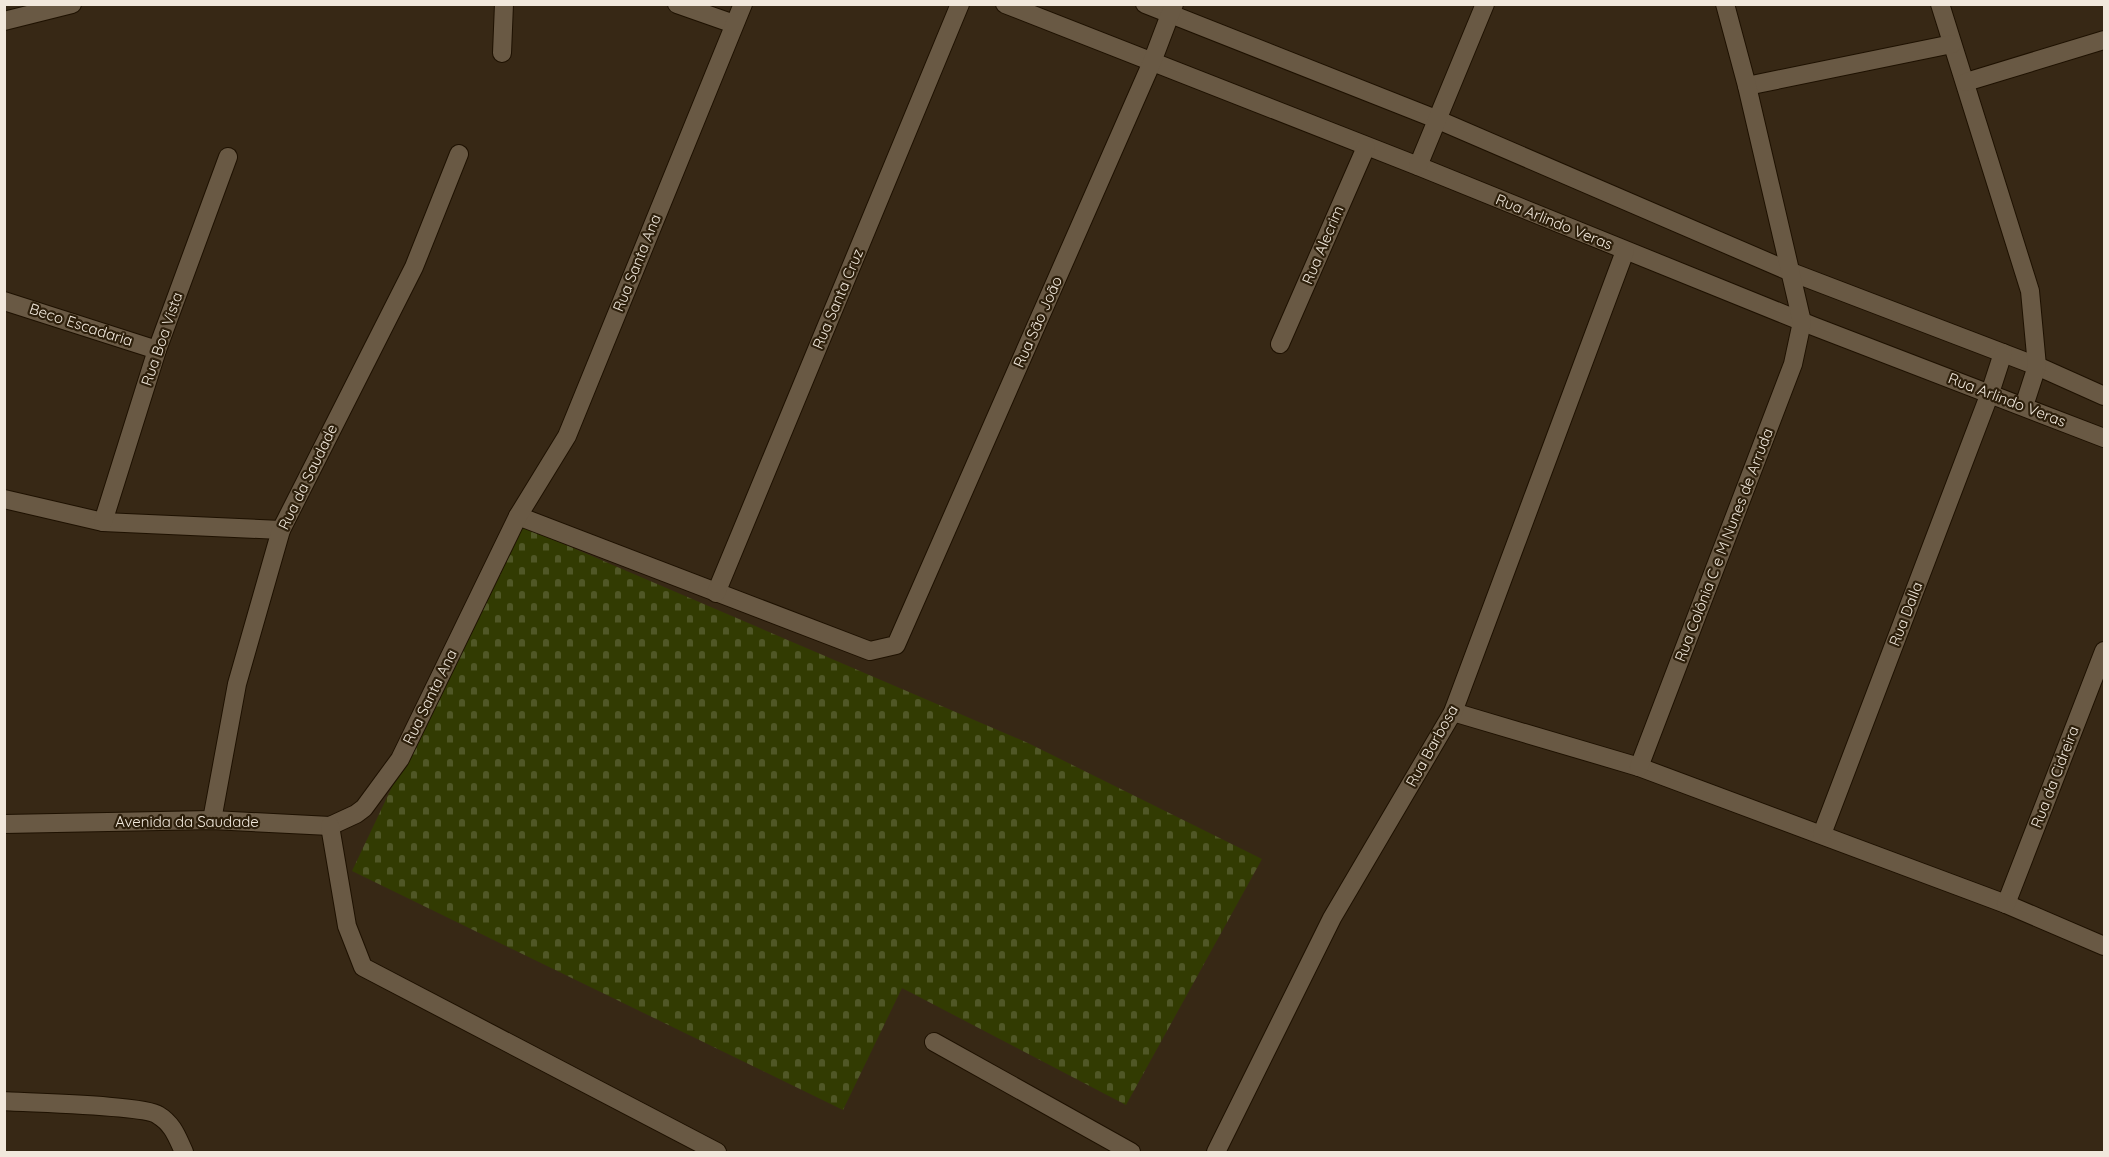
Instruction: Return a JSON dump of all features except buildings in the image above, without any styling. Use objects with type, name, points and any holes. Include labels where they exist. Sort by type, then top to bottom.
[{"type":"street","points":[[4,21],[72,4]]},
{"type":"street","points":[[502,53],[504,4]]},
{"type":"street","points":[[677,4],[734,24]]},
{"type":"street","name":"Rua Santa Ana","points":[[364,808],[400,759],[518,516],[567,436],[743,4]]},
{"type":"street","name":"Rua Santa Cruz","points":[[716,592],[960,4]]},
{"type":"street","name":"Rua Arlindo Veras","points":[[1005,4],[1418,166],[1802,322],[2104,438]]},
{"type":"street","points":[[1145,4],[1172,10],[1436,119],[1791,272],[2037,366],[2104,396]]},
{"type":"street","points":[[1418,166],[1485,4]]},
{"type":"street","points":[[1725,4],[1747,86],[1802,322]]},
{"type":"street","points":[[1940,4],[2030,291],[2037,366],[2024,406]]},
{"type":"street","name":"Rua São João","points":[[716,592],[870,651],[896,645],[1152,62],[1172,10]]},
{"type":"street","points":[[1966,82],[2104,40]]},
{"type":"street","points":[[1747,86],[1952,44]]},
{"type":"street","name":"Rua Alecrim","points":[[1280,344],[1366,147]]},
{"type":"street","name":"Rua da Saudade","points":[[213,819],[237,684],[281,530],[414,267],[459,154]]},
{"type":"street","name":"Rua Boa Vista","points":[[103,522],[157,350],[228,157]]},
{"type":"street","name":"Rua Barbosa","points":[[1216,1152],[1332,918],[1454,712],[1625,251]]},
{"type":"street","name":"Beco Escadaria","points":[[4,301],[157,350]]},
{"type":"street","name":"Rua Colônia C e M Nunes de Arruda","points":[[1639,767],[1793,364],[1802,322]]},
{"type":"street","name":"Rua Dalla","points":[[1822,834],[1990,393],[2003,353]]},
{"type":"street","points":[[4,500],[103,522],[281,530]]},
{"type":"street","points":[[518,516],[716,592]]},
{"type":"street","name":"Rua da Cidreira","points":[[2006,904],[2104,651]]},
{"type":"street","points":[[1454,712],[1639,767],[2006,904],[2104,946]]},
{"type":"street","name":"Avenida da Saudade","points":[[4,824],[213,819],[330,826],[364,808]]},
{"type":"street","points":[[330,826],[347,926],[363,967],[717,1152]]},
{"type":"street","points":[[934,1042],[1131,1152]]},
{"type":"street","points":[[4,1101],[156,1113],[172,1126],[184,1152]]},
{"type":"green space","points":[[517,524],[1028,743],[1262,859],[1126,1105],[902,988],[843,1110],[352,871]]}]
